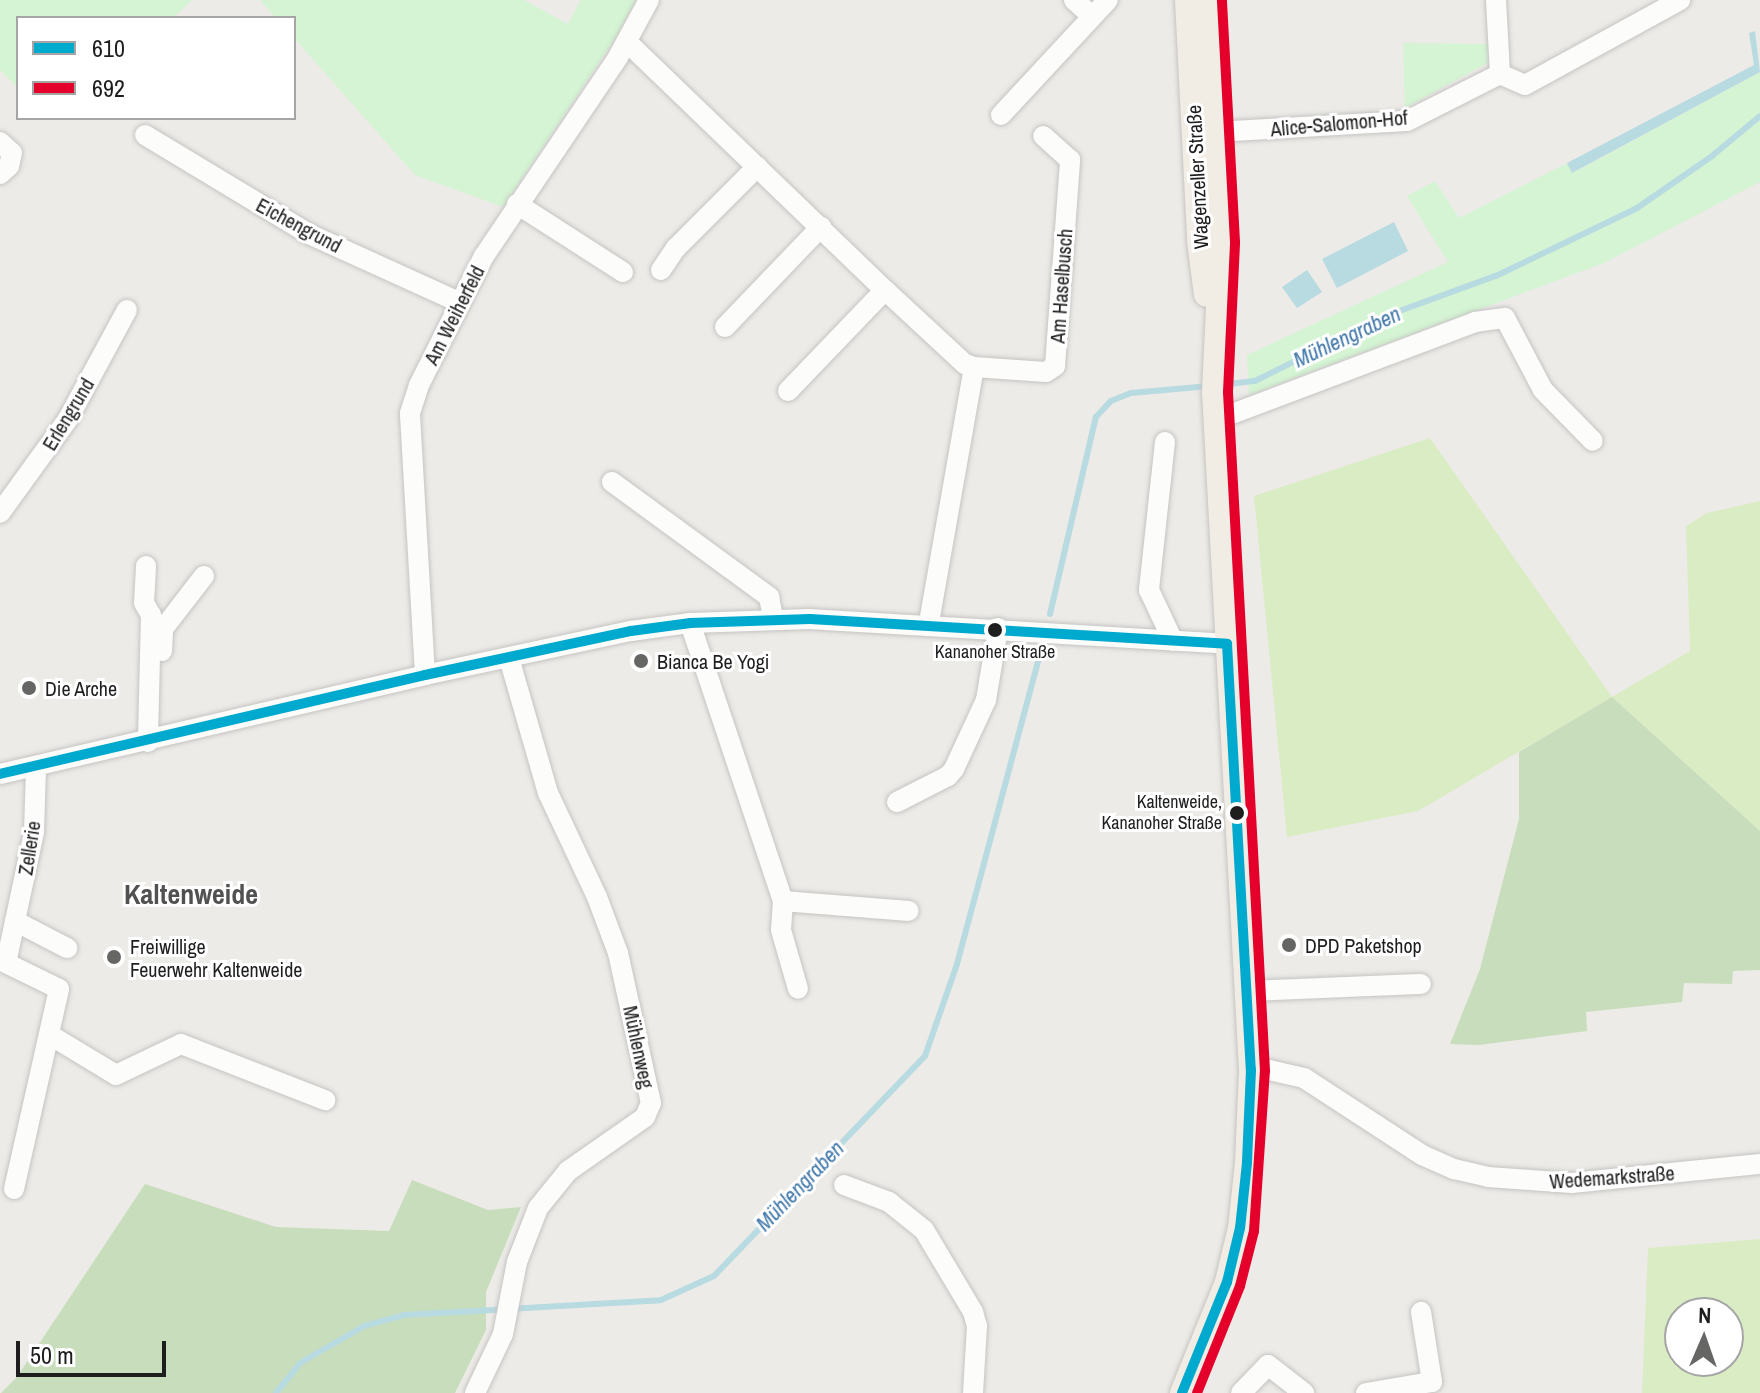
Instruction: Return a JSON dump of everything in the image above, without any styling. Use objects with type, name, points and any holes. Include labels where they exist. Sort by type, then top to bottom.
[{"type":"main road","name":"Wagenzeller Straße","points":[[1196,3],[1215,132],[1221,243],[1213,352]]},
{"type":"main road","name":"Wagenzeller Straße","points":[[1182,1393],[1227,1282],[1240,1228],[1251,1070],[1213,352],[1199,241],[1196,3]]},
{"type":"street","name":"Am Weiherfeld","points":[[425,675],[410,413],[459,302],[517,204],[627,42],[649,0]]},
{"type":"street","points":[[1074,0],[1092,16]]},
{"type":"street","points":[[1001,115],[1108,0]]},
{"type":"street","points":[[1496,0],[1500,74],[1525,85],[1680,0]]},
{"type":"street","points":[[627,42],[885,290],[965,364],[974,367],[929,623]]},
{"type":"street","name":"Alice-Salomon-Hof","points":[[1215,132],[1407,121],[1500,74]]},
{"type":"street","name":"Eichengrund","points":[[145,135],[309,234],[459,302]]},
{"type":"street","name":"Am Haselbusch","points":[[974,367],[1046,372],[1055,366],[1070,160],[1043,136]]},
{"type":"street","points":[[0,142],[12,153],[9,166],[0,174]]},
{"type":"street","points":[[661,270],[676,248],[757,167]]},
{"type":"street","points":[[517,204],[623,272]]},
{"type":"street","points":[[725,327],[821,227]]},
{"type":"street","points":[[788,391],[885,290]]},
{"type":"street","name":"Erlengrund","points":[[0,513],[68,419],[127,310]]},
{"type":"street","points":[[1216,420],[1475,322],[1505,318],[1543,390],[1593,441]]},
{"type":"street","points":[[1165,442],[1149,590],[1173,641]]},
{"type":"street","points":[[612,482],[769,597],[773,618]]},
{"type":"street","points":[[146,566],[144,603],[151,615],[154,740]]},
{"type":"street","points":[[154,740],[163,629],[204,576]]},
{"type":"street","points":[[0,774],[425,675],[631,631],[690,623],[773,618],[929,623],[1227,644]]},
{"type":"street","points":[[690,623],[783,901],[781,930],[798,989]]},
{"type":"street","points":[[897,802],[948,776],[954,769],[986,700],[998,628]]},
{"type":"street","name":"Mühlenweg","points":[[475,1393],[509,1310],[517,1262],[538,1208],[568,1171],[645,1117],[651,1103],[618,953],[597,897],[548,793],[509,658]]},
{"type":"street","name":"Zellerie","points":[[36,768],[34,832],[6,963],[59,989],[50,1035]]},
{"type":"street","points":[[783,901],[909,911]]},
{"type":"street","points":[[15,921],[67,948]]},
{"type":"street","points":[[1247,991],[1421,984]]},
{"type":"street","points":[[14,1189],[50,1035],[116,1075],[181,1044],[325,1100]]},
{"type":"street","name":"Wedemarkstraße","points":[[1251,1070],[1269,1070],[1304,1078],[1422,1155],[1454,1169],[1488,1177],[1572,1183],[1760,1164]]},
{"type":"street","points":[[844,1185],[889,1202],[924,1230],[973,1312],[977,1326],[973,1393]]},
{"type":"street","points":[[1366,1393],[1432,1382],[1421,1312]]},
{"type":"street","points":[[1241,1393],[1268,1365],[1304,1393]]},
{"type":"green space","points":[[0,0],[192,0],[175,16],[16,16],[16,86],[0,70]]},
{"type":"green space","points":[[260,0],[524,0],[568,24],[581,0],[637,0],[611,45],[503,207],[415,175],[296,40],[296,16],[274,16]]},
{"type":"green space","points":[[1403,43],[1490,44],[1492,54],[1489,62],[1405,108]]},
{"type":"green space","points":[[1760,72],[1760,182],[1604,263],[1249,395],[1247,355],[1448,262],[1407,196],[1435,181],[1459,218],[1567,163],[1573,173]]},
{"type":"green space","points":[[1430,438],[1612,697],[1418,811],[1287,837],[1254,496]]},
{"type":"green space","points":[[1760,501],[1760,831],[1612,697],[1690,651],[1686,526],[1707,513]]},
{"type":"green space","points":[[1612,697],[1760,831],[1760,970],[1733,971],[1732,984],[1684,983],[1682,1002],[1586,1012],[1587,1031],[1479,1045],[1450,1044],[1480,969],[1519,819],[1519,752]]},
{"type":"green space","points":[[412,1180],[488,1210],[521,1207],[486,1292],[486,1330],[455,1393],[1,1393],[17,1377],[145,1184],[276,1227],[389,1231]]},
{"type":"green space","points":[[1760,1239],[1760,1393],[1642,1393],[1648,1248]]},
{"type":"water","points":[[1755,31],[1760,72],[1572,173],[1567,163],[1754,65],[1749,33]]},
{"type":"water","points":[[1394,222],[1408,251],[1337,288],[1322,259]]},
{"type":"water","points":[[1307,270],[1322,292],[1297,308],[1282,287]]},
{"type":"waterway","name":"Mühlengraben","points":[[1221,385],[1255,381],[1383,317],[1498,275],[1637,208],[1712,156],[1760,116]]},
{"type":"waterway","name":"Mühlengraben","points":[[1050,614],[1096,417],[1111,401],[1131,393],[1210,386]]},
{"type":"waterway","name":"Mühlengraben","points":[[276,1393],[300,1363],[364,1326],[404,1315],[661,1300],[714,1276],[925,1056],[957,964],[1039,658]]},
{"type":"transit line","name":"692","points":[[1197,1393],[1240,1286],[1254,1231],[1265,1071],[1228,392],[1235,242],[1222,0]]},
{"type":"transit line","name":"610","points":[[0,774],[425,675],[631,631],[690,623],[810,619],[1227,644],[1251,1070],[1247,1163],[1240,1228],[1227,1282],[1182,1393]]},
{"type":"place","name":"Kananoher Straße","points":[[995,630]]},
{"type":"place","name":"Bianca Be Yogi","points":[[641,661]]},
{"type":"place","name":"Die Arche","points":[[29,688]]},
{"type":"place","name":"Kaltenweide, Kananoher Straße","points":[[1237,813]]},
{"type":"place","name":"DPD Paketshop","points":[[1289,945]]},
{"type":"place","name":"Freiwillige Feuerwehr Kaltenweide","points":[[114,957]]},
{"type":"district","name":"Kaltenweide","points":[[191,894]]}]
